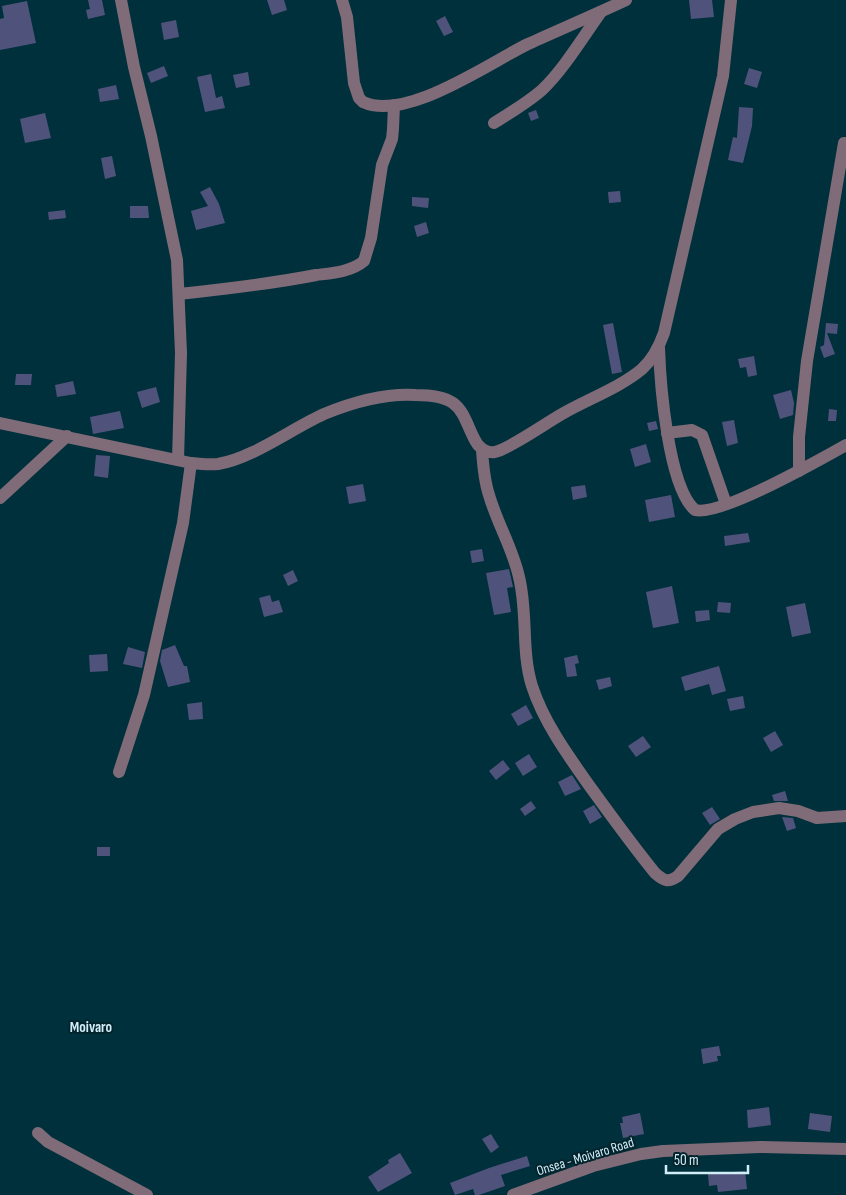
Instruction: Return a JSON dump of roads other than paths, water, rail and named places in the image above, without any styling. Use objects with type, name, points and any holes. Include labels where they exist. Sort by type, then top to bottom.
[{"type":"street","points":[[121,0],[134,67],[175,247],[180,294],[181,353],[178,460]]},
{"type":"street","points":[[342,0],[347,17],[354,83],[359,98],[369,105],[394,105],[434,94],[525,46],[626,0]]},
{"type":"street","points":[[731,0],[723,76],[669,314],[659,347],[661,393],[667,433],[680,484],[691,506],[695,510],[706,511],[799,471],[846,445]]},
{"type":"street","points":[[494,124],[543,88],[558,72],[603,10]]},
{"type":"street","points":[[180,294],[296,279],[353,268],[364,261],[371,238],[382,166],[392,139],[394,105]]},
{"type":"street","points":[[799,471],[802,404],[844,142]]},
{"type":"street","points":[[0,423],[208,465],[232,460],[323,414],[387,395],[406,394],[439,398],[452,403],[461,412],[474,441],[482,450],[487,452],[498,450],[628,379],[643,368],[659,347]]},
{"type":"street","points":[[667,433],[692,430],[702,435],[726,504]]},
{"type":"street","points":[[0,498],[67,436]]},
{"type":"street","points":[[482,450],[482,466],[488,495],[519,576],[524,610],[528,667],[538,702],[556,737],[572,762],[655,873],[667,882],[672,880],[678,876],[718,829],[735,818],[753,812],[779,808],[798,811],[817,818],[846,816]]},
{"type":"street","points":[[119,772],[144,695],[183,523],[191,463]]},
{"type":"street","points":[[38,1133],[48,1142],[147,1195]]},
{"type":"street","name":"Onsea - Moivaro Road","points":[[513,1195],[593,1166],[663,1151],[710,1148],[846,1148]]},
{"type":"district","name":"Moivaro","points":[[91,1027]]}]
